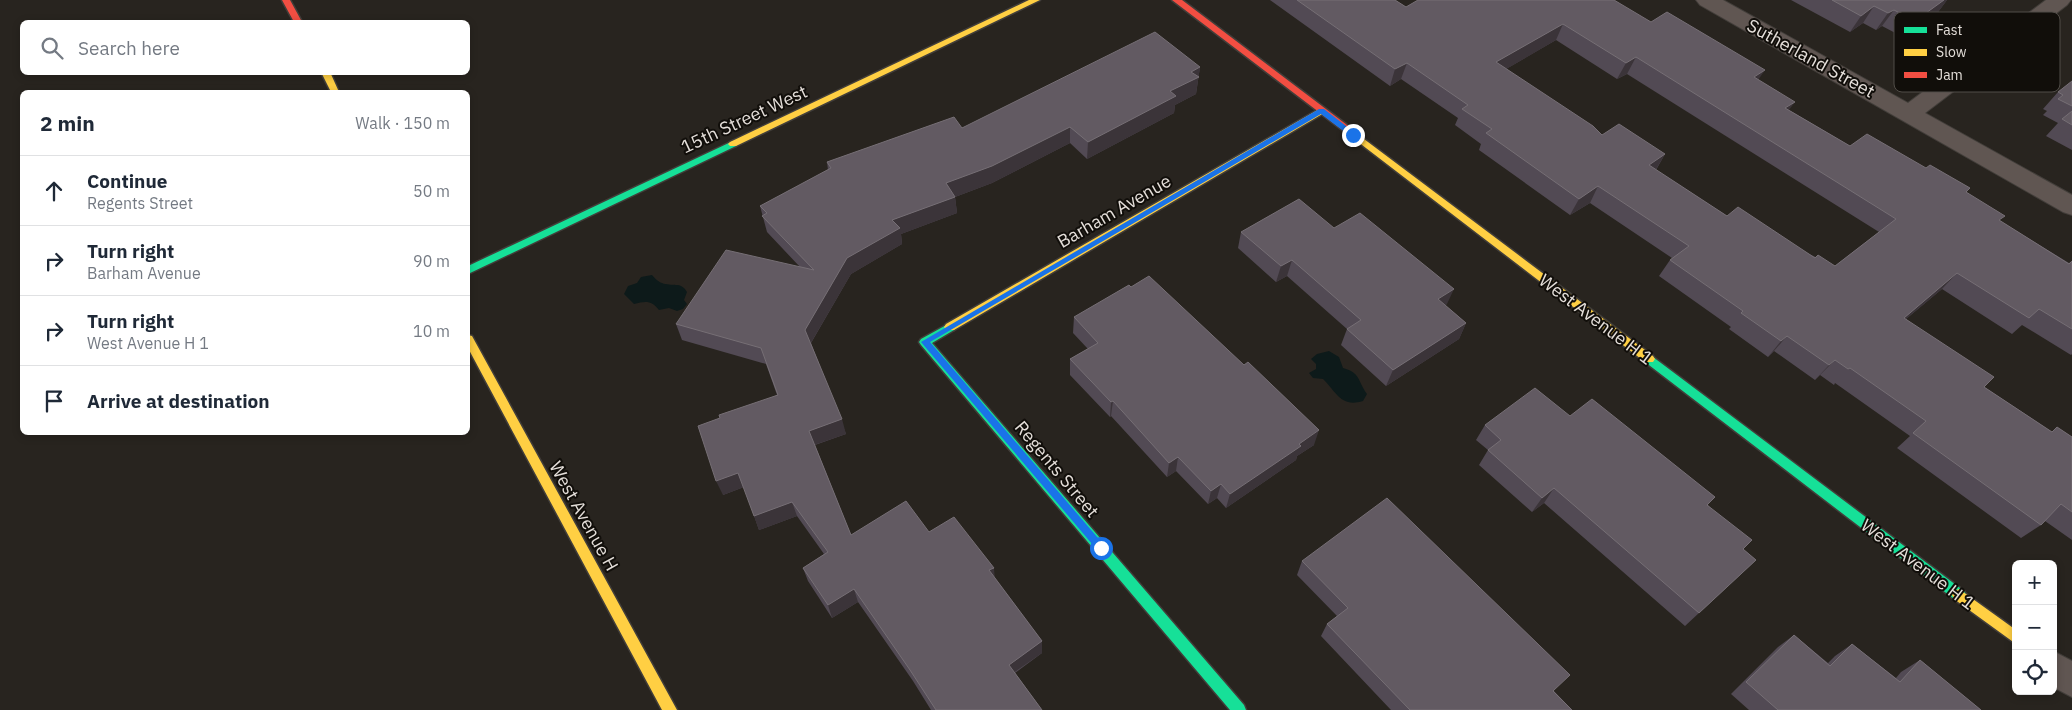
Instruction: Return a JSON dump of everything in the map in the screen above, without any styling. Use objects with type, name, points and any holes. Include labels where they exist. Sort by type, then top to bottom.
[{"type":"street","points":[[286,0],[297,20]]},
{"type":"street","name":"15th Street West","points":[[470,269],[1036,0]]},
{"type":"street","name":"West Avenue H 1","points":[[1176,0],[2012,635]]},
{"type":"street","name":"Sutherland Street","points":[[1707,0],[2072,206]]},
{"type":"street","points":[[2044,12],[2060,0]]},
{"type":"street","points":[[326,75],[334,90]]},
{"type":"street","points":[[1910,113],[1938,92]]},
{"type":"street","name":"Barham Avenue","points":[[925,342],[1321,111]]},
{"type":"street","name":"Regents Street","points":[[925,342],[1239,710]]},
{"type":"street","name":"West Avenue H","points":[[470,343],[670,710]]},
{"type":"street","points":[[2057,670],[2072,681]]},
{"type":"shaded area","points":[[652,275],[661,282],[679,285],[685,289],[687,292],[684,300],[687,304],[683,309],[677,311],[669,308],[659,310],[648,302],[634,304],[624,294],[628,286],[637,283],[641,277]]},
{"type":"shaded area","points":[[1329,351],[1339,357],[1343,368],[1356,375],[1367,394],[1363,401],[1355,403],[1344,400],[1323,379],[1313,378],[1309,373],[1316,369],[1316,364],[1311,359],[1317,354]]},
{"type":"building","points":[[1297,0],[1395,0],[1406,7],[1418,0],[1614,0],[1651,22],[1667,12],[1765,70],[1754,77],[1795,102],[1785,108],[1850,146],[1867,134],[1926,168],[1930,165],[1970,188],[1966,192],[2005,216],[1999,220],[2069,264],[2072,261],[2072,329],[2039,309],[2029,318],[1957,273],[1904,318],[1994,377],[1984,387],[2052,432],[2057,427],[2072,437],[2072,512],[2061,504],[2041,525],[1913,433],[1926,421],[1850,368],[1848,369],[1835,360],[1829,365],[1787,336],[1781,341],[1741,313],[1743,311],[1670,260],[1689,246],[1598,186],[1579,199],[1486,133],[1492,129],[1462,109],[1468,105],[1407,63],[1395,69]],"holes":[[[1563,24],[1626,63],[1636,57],[1896,219],[1835,266],[1818,255],[1815,258],[1738,207],[1727,216],[1649,165],[1665,154],[1619,124],[1602,135],[1593,126],[1496,62]]]},
{"type":"building","points":[[1832,0],[1944,0],[1927,12],[1898,12],[1894,10],[1888,13],[1874,6],[1861,16]]},
{"type":"building","points":[[1155,32],[1200,67],[1191,72],[1199,77],[1170,91],[1176,96],[1088,142],[1070,127],[992,166],[946,183],[955,197],[892,220],[900,228],[847,258],[805,330],[842,419],[809,431],[851,535],[906,501],[929,532],[954,517],[994,568],[989,570],[1042,641],[1009,665],[1042,710],[936,710],[854,589],[828,605],[803,568],[828,552],[792,502],[754,516],[738,473],[716,481],[698,426],[720,418],[719,415],[778,395],[761,348],[676,324],[726,250],[814,270],[762,216],[767,213],[760,206],[831,168],[827,162],[954,117],[962,128]]},
{"type":"building","points":[[2072,81],[2072,106],[2058,99],[2063,95],[2058,92]]},
{"type":"building","points":[[2072,111],[2072,125],[2062,119]]},
{"type":"building","points":[[1299,199],[1334,228],[1360,213],[1454,289],[1438,299],[1466,323],[1393,370],[1347,329],[1361,320],[1292,260],[1281,266],[1241,232]]},
{"type":"building","points":[[1149,276],[1244,365],[1248,362],[1319,430],[1299,444],[1301,446],[1230,494],[1221,484],[1211,491],[1178,457],[1169,463],[1113,401],[1111,402],[1070,359],[1098,343],[1074,317],[1129,285],[1131,287]]},
{"type":"building","points":[[1535,388],[1570,416],[1592,399],[1715,497],[1707,505],[1752,540],[1743,549],[1756,560],[1699,613],[1554,488],[1542,498],[1488,450],[1501,440],[1485,425]]},
{"type":"building","points":[[1387,498],[1570,675],[1553,691],[1572,710],[1410,710],[1327,624],[1348,608],[1302,561]]},
{"type":"building","points":[[1794,635],[1830,666],[1852,644],[1900,682],[1920,660],[1981,710],[1778,710],[1746,682]]},
{"type":"traffic: fast","points":[[470,269],[733,144]]},
{"type":"traffic: fast","points":[[950,327],[925,342],[1239,710]]},
{"type":"traffic: fast","points":[[1649,359],[1959,595]]},
{"type":"traffic: slow","points":[[733,144],[1036,0]]},
{"type":"traffic: slow","points":[[326,75],[334,90]]},
{"type":"traffic: slow","points":[[950,327],[1321,111]]},
{"type":"traffic: slow","points":[[1352,133],[1649,359]]},
{"type":"traffic: slow","points":[[470,343],[670,710]]},
{"type":"traffic: slow","points":[[1959,595],[2012,635]]},
{"type":"traffic: jam","points":[[286,0],[297,20]]},
{"type":"traffic: jam","points":[[1176,0],[1352,133]]},
{"type":"route","points":[[1101,548],[925,342],[1321,111],[1353,135]]}]
